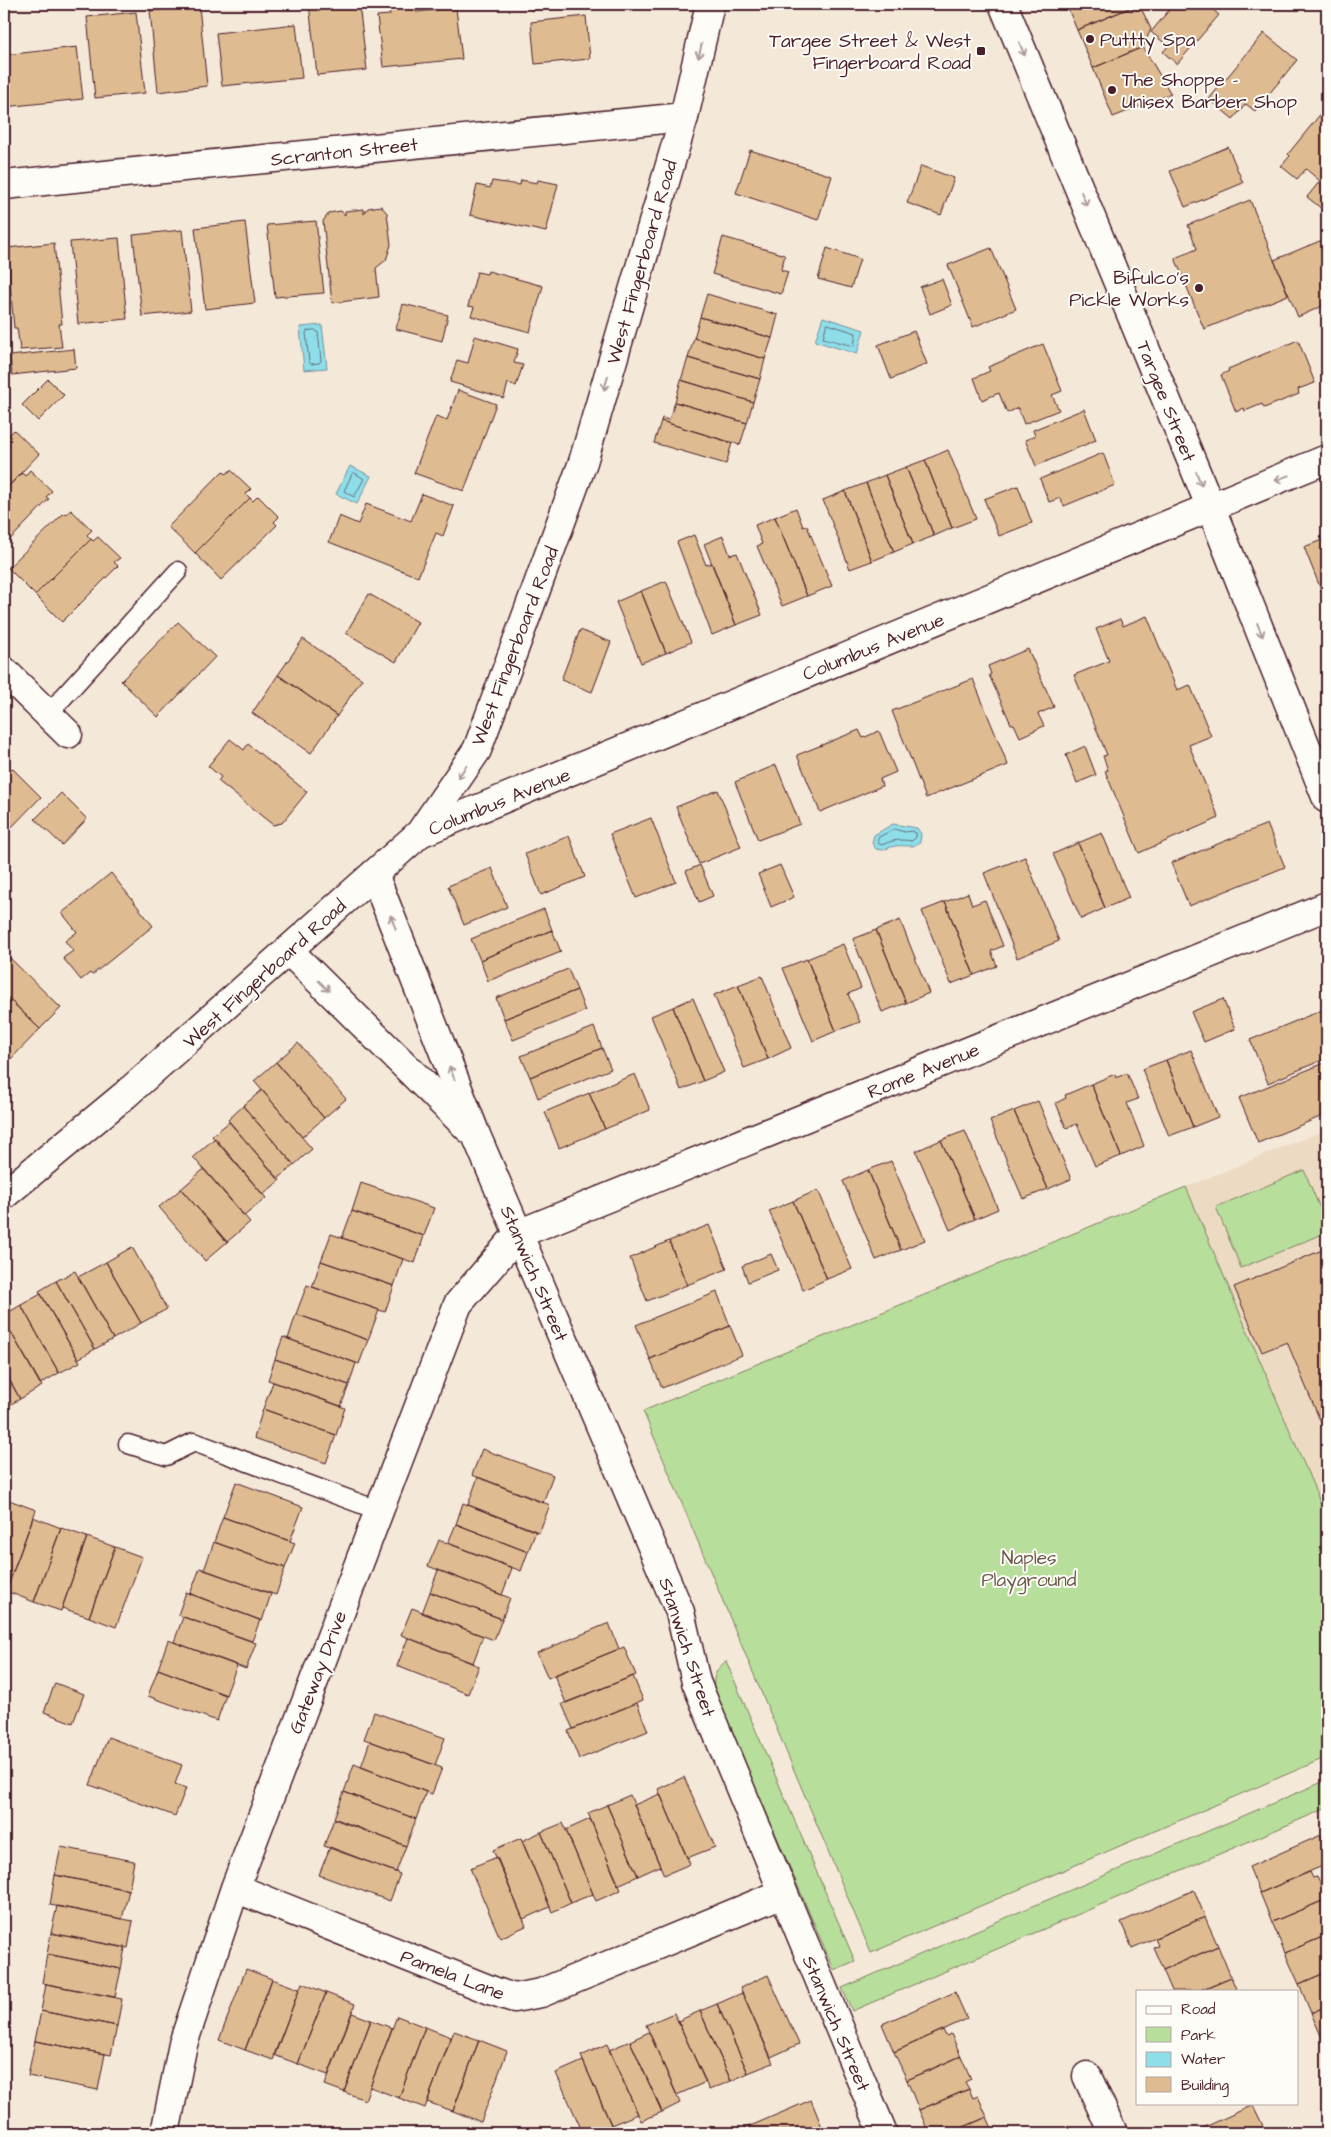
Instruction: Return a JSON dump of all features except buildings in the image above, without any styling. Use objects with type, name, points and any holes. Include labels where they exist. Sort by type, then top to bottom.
[{"type":"street","name":"West Fingerboard Road","points":[[4,1195],[125,1096],[420,834],[477,750],[583,462],[684,117],[710,4]]},
{"type":"street","name":"Targee Street","points":[[1003,4],[1211,508],[1327,799]]},
{"type":"street","name":"Scranton Street","points":[[4,185],[684,117]]},
{"type":"street","name":"Columbus Avenue","points":[[420,834],[1327,459]]},
{"type":"street","points":[[4,671],[68,734]]},
{"type":"street","name":"Stanwich Street","points":[[374,874],[476,1135],[680,1612],[696,1682],[883,2133]]},
{"type":"street","name":"Rome Avenue","points":[[518,1234],[1327,906]]},
{"type":"street","name":"Stanwich Street","points":[[289,951],[476,1135]]},
{"type":"street","name":"Gateway Drive","points":[[165,2133],[183,2044],[235,1888],[458,1304],[518,1234]]},
{"type":"street","name":"Pamela Lane","points":[[235,1888],[484,1988],[514,1998],[541,1993],[783,1893]]},
{"type":"street","points":[[1086,2076],[1114,2133]]},
{"type":"lane","points":[[48,714],[178,571]]},
{"type":"lane","points":[[128,1444],[166,1456],[194,1442],[380,1511]]},
{"type":"shaded area","points":[[1327,1129],[1327,1518],[1186,1187]]},
{"type":"green space","points":[[1304,1170],[1327,1225],[1327,1232],[1241,1268],[1216,1207]]},
{"type":"green space","name":"Naples Playground","points":[[1186,1187],[1327,1518],[1327,1757],[871,1953],[643,1411]]},
{"type":"green space","points":[[726,1661],[855,1961],[834,1970],[717,1698],[714,1677],[718,1669]]},
{"type":"green space","points":[[1327,1780],[1327,1808],[852,2011],[842,1988]]},
{"type":"water","points":[[823,317],[864,330],[857,354],[815,341]]},
{"type":"water","points":[[322,325],[327,368],[304,370],[300,327]]},
{"type":"water","points":[[350,466],[371,476],[357,504],[336,494]]},
{"type":"water","points":[[893,824],[917,828],[921,834],[920,842],[913,846],[895,846],[883,850],[876,849],[872,843],[874,835]]},
{"type":"place","name":"Puttty Spa","points":[[1090,39]]},
{"type":"place","name":"Targee Street & West Fingerboard Road","points":[[981,51]]},
{"type":"place","name":"The Shoppe - Unisex Barber Shop","points":[[1112,90]]},
{"type":"place","name":"Bifulco's Pickle Works","points":[[1199,288]]}]
